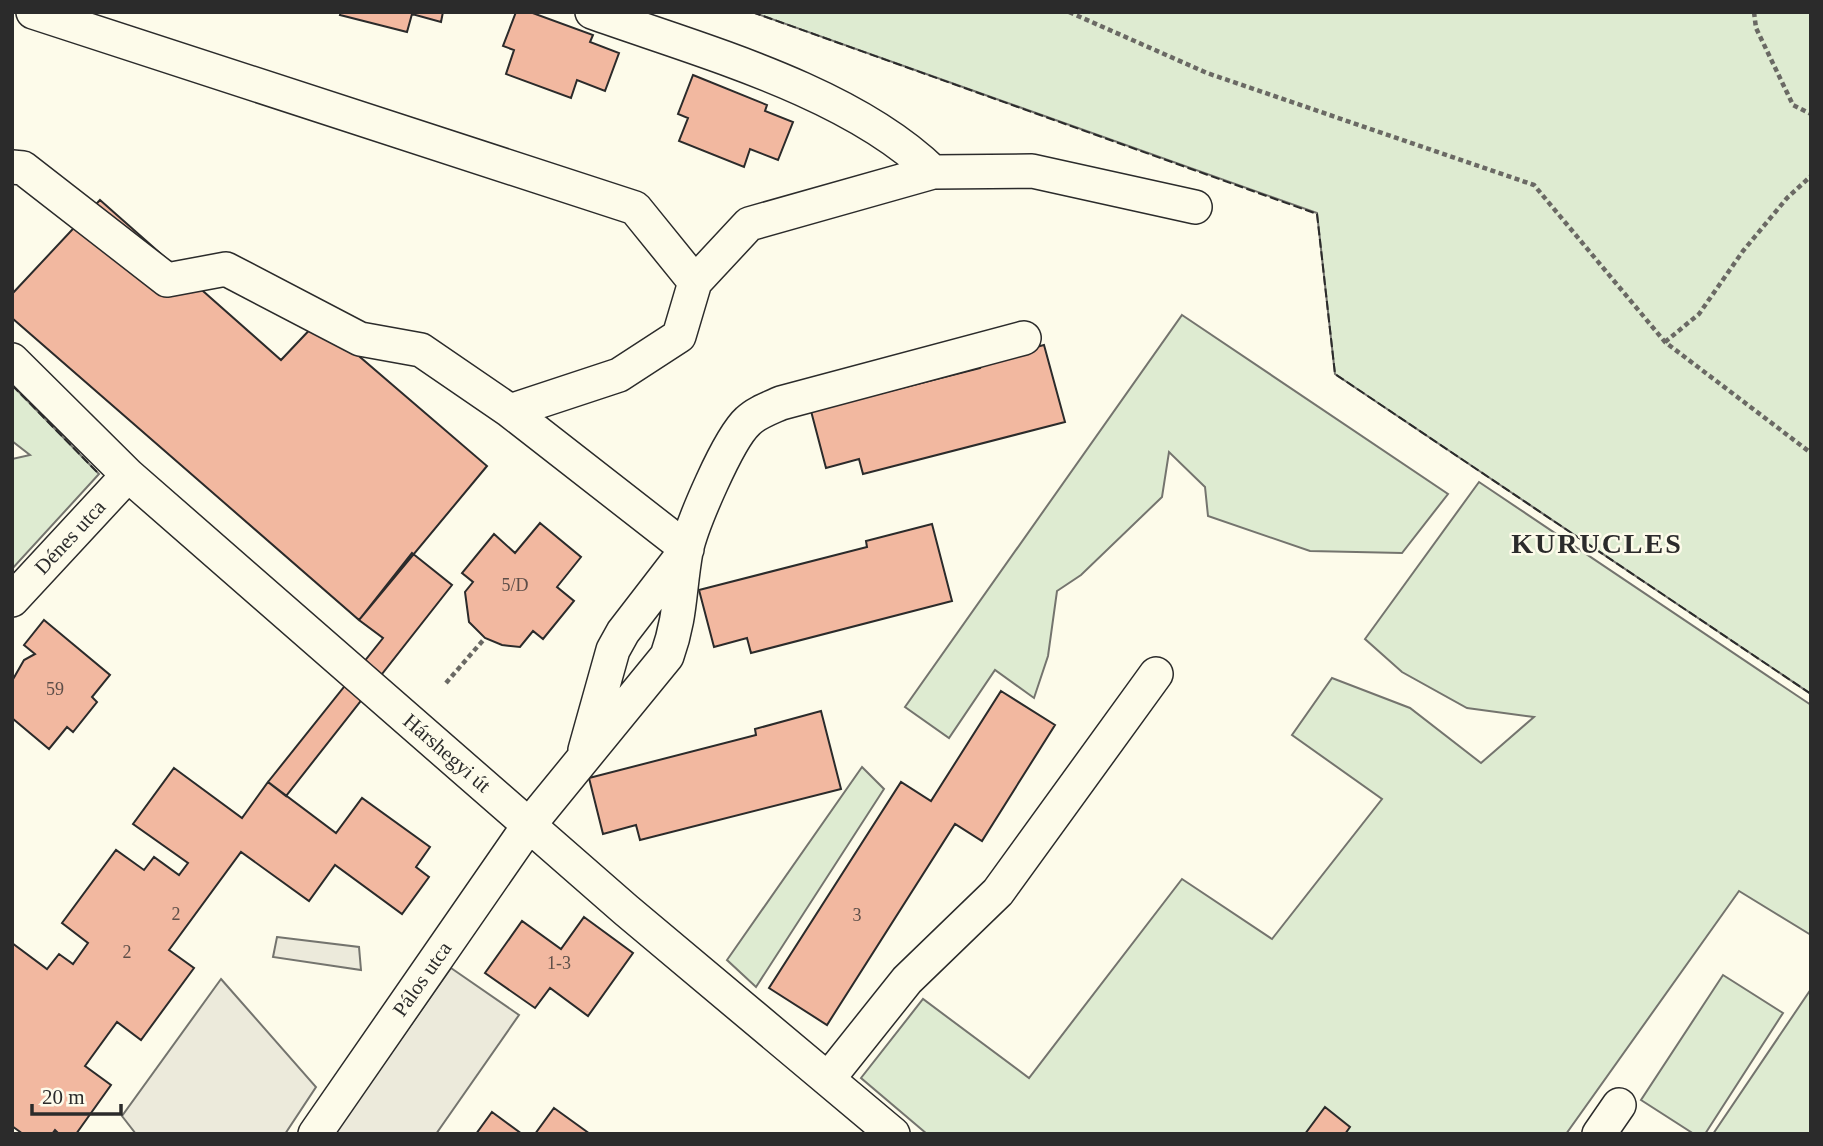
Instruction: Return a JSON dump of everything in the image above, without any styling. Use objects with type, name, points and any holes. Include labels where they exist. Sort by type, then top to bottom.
[{"type":"street","points":[[33,12],[635,208],[695,282]]},
{"type":"street","points":[[592,12],[762,73],[856,116],[912,152],[933,172]]},
{"type":"street","points":[[12,167],[23,168],[167,280],[226,270],[360,338],[421,350],[510,411],[687,549]]},
{"type":"street","points":[[510,411],[619,375],[679,336],[695,282],[749,224],[933,172],[1031,171],[1195,207]]},
{"type":"street","points":[[582,760],[613,650],[623,632],[687,549],[722,462],[735,436],[749,420],[781,403],[1024,338]]},
{"type":"street","name":"Hárshegyi út","points":[[12,360],[128,475],[529,825],[893,1134]]},
{"type":"street","name":"Dénes utca","points":[[12,600],[128,475]]},
{"type":"street","name":"Pálos utca","points":[[315,1134],[529,825],[667,656],[678,626],[687,549]]},
{"type":"street","points":[[828,1079],[907,980],[998,892],[1156,674]]},
{"type":"street","points":[[1599,1134],[1619,1105]]},
{"type":"path","points":[[1069,12],[1207,72],[1534,185],[1665,342],[1811,453]]},
{"type":"path","points":[[1754,12],[1756,28],[1793,105],[1811,114]]},
{"type":"path","points":[[1665,342],[1699,314],[1743,251],[1787,198],[1811,176]]},
{"type":"path","points":[[446,683],[485,638]]},
{"type":"green space","points":[[752,12],[1811,12],[1811,694],[1335,374],[1317,213]]},
{"type":"green space","points":[[1182,315],[1448,494],[1402,553],[1310,551],[1208,516],[1205,487],[1169,452],[1162,497],[1081,575],[1057,591],[1048,656],[1034,698],[995,670],[949,738],[905,707]]},
{"type":"green space","points":[[12,385],[99,474],[12,569],[12,459],[30,455],[12,441]]},
{"type":"green space","points":[[1479,482],[1811,705],[1811,935],[1739,891],[1566,1134],[927,1134],[861,1078],[923,999],[1029,1078],[1182,879],[1272,939],[1382,799],[1292,735],[1332,678],[1410,708],[1481,763],[1534,717],[1467,708],[1402,672],[1365,639]]},
{"type":"green space","points":[[862,767],[884,789],[756,987],[727,960]]},
{"type":"green space","points":[[1723,975],[1783,1013],[1705,1134],[1694,1134],[1641,1100]]},
{"type":"green space","points":[[1811,989],[1811,1134],[1713,1134]]},
{"type":"shaded area","points":[[277,937],[359,947],[361,970],[273,957]]},
{"type":"shaded area","points":[[451,968],[519,1015],[436,1134],[334,1134]]},
{"type":"shaded area","points":[[221,979],[316,1087],[285,1134],[136,1134],[122,1116]]},
{"type":"building","points":[[341,12],[443,12],[441,22],[412,14],[407,32],[340,15]]},
{"type":"building","points":[[516,12],[530,12],[593,35],[590,42],[619,53],[605,91],[577,80],[571,98],[506,74],[514,50],[503,46]]},
{"type":"building","points":[[693,75],[767,105],[765,111],[793,122],[778,160],[750,149],[744,167],[679,141],[688,118],[678,114]]},
{"type":"building","points":[[100,200],[281,360],[318,321],[487,466],[359,620],[12,318],[12,294]]},
{"type":"building","points":[[1044,345],[1065,422],[863,474],[859,459],[826,468],[811,411],[980,368],[978,362]]},
{"type":"building","points":[[540,523],[581,557],[557,587],[574,601],[543,639],[533,631],[520,647],[502,645],[485,638],[469,622],[465,592],[473,582],[462,573],[494,534],[515,553]]},
{"type":"building","points":[[932,524],[952,601],[751,653],[747,638],[714,647],[699,590],[867,547],[866,541]]},
{"type":"building","points":[[412,553],[452,585],[286,796],[268,782],[383,638],[359,620]]},
{"type":"building","points":[[44,620],[110,675],[92,697],[97,702],[73,732],[67,727],[49,749],[12,718],[12,681],[24,660],[35,654],[24,645]]},
{"type":"building","points":[[1001,691],[1055,725],[982,841],[955,824],[827,1025],[769,988],[901,782],[931,801]]},
{"type":"building","points":[[821,711],[841,789],[640,840],[636,825],[603,834],[589,778],[756,735],[755,729]]},
{"type":"building","points":[[174,768],[242,818],[268,782],[336,833],[362,798],[430,847],[416,867],[429,877],[402,914],[335,865],[309,901],[241,852],[169,950],[194,968],[141,1040],[117,1022],[85,1066],[111,1085],[76,1134],[59,1134],[55,1130],[52,1134],[23,1134],[12,1126],[12,943],[47,969],[59,954],[73,964],[88,943],[62,923],[116,850],[144,870],[154,857],[179,875],[188,863],[133,824]]},
{"type":"building","points":[[584,917],[633,953],[588,1016],[550,988],[535,1008],[485,973],[522,921],[561,949]]},
{"type":"building","points":[[1325,1107],[1350,1127],[1345,1134],[1305,1134]]},
{"type":"building","points":[[554,1108],[590,1134],[535,1134]]},
{"type":"building","points":[[492,1112],[522,1134],[476,1134]]},
{"type":"fence","points":[[752,12],[1317,214],[1335,374],[1811,694]]},
{"type":"fence","points":[[12,385],[99,474]]},
{"type":"district","name":"KURUCLES","points":[[1597,543]]}]
